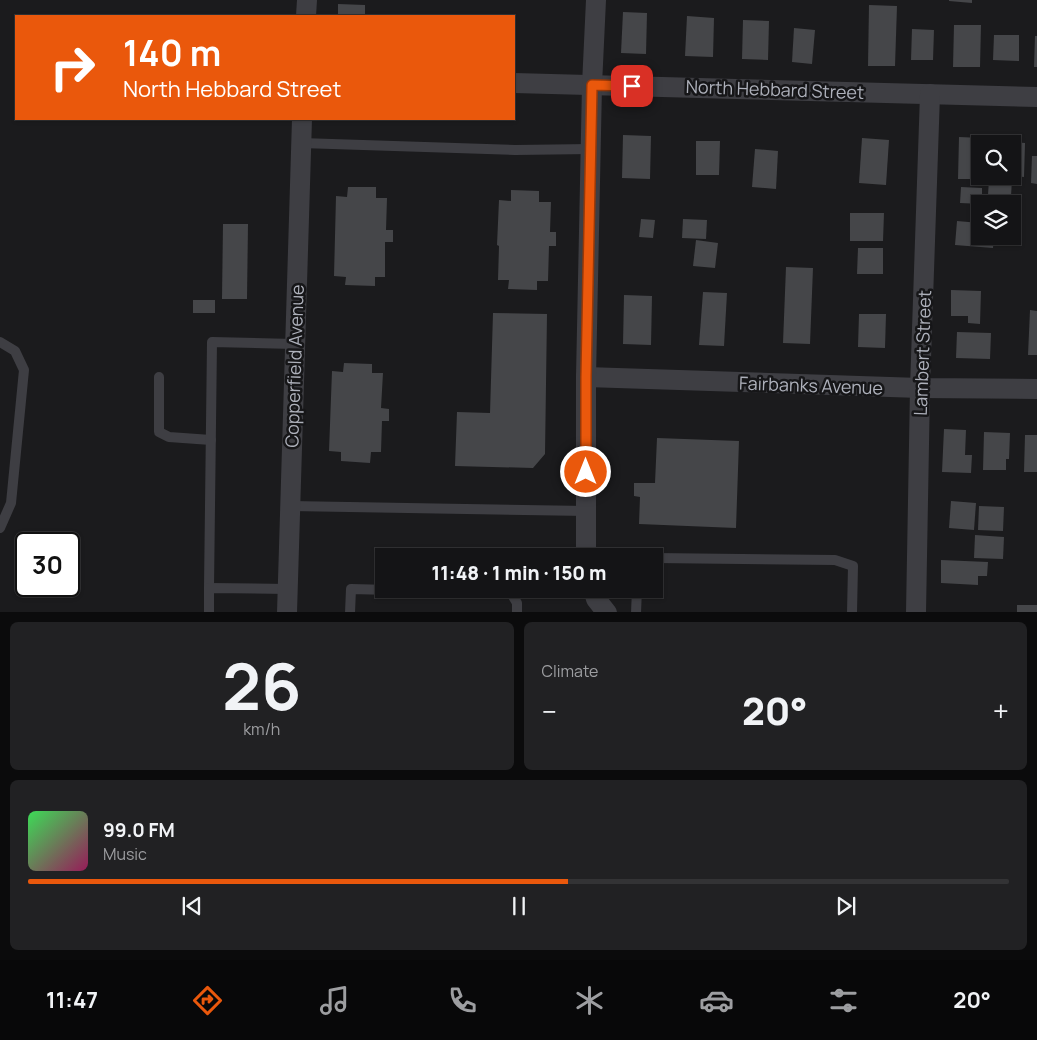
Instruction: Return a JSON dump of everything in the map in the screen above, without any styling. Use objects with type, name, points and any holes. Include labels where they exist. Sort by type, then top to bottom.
[{"type":"street","points":[[306,15],[307,0]]},
{"type":"street","points":[[586,548],[586,377],[592,85],[596,0]]},
{"type":"street","name":"North Hebbard Street","points":[[515,83],[1037,97]]},
{"type":"street","name":"Lambert Street","points":[[916,612],[920,388],[930,94]]},
{"type":"street","name":"Copperfield Avenue","points":[[287,612],[302,120]]},
{"type":"street","name":"Fairbanks Avenue","points":[[586,377],[920,388],[1037,389]]},
{"type":"street","points":[[596,598],[607,612]]},
{"type":"lane","points":[[301,144],[515,150],[591,149]]},
{"type":"lane","points":[[0,342],[16,351],[24,370],[11,504],[0,528]]},
{"type":"lane","points":[[209,612],[212,342],[294,344]]},
{"type":"lane","points":[[160,377],[159,432],[169,437],[211,440]]},
{"type":"lane","points":[[290,506],[587,510]]},
{"type":"lane","points":[[663,558],[835,560],[853,566],[852,612]]},
{"type":"lane","points":[[209,588],[288,589]]},
{"type":"lane","points":[[350,612],[350,589],[511,593],[517,603],[517,612]]},
{"type":"lane","points":[[636,612],[637,598]]},
{"type":"building","points":[[972,0],[972,3],[949,1]]},
{"type":"building","points":[[338,4],[365,5],[365,15],[338,15]]},
{"type":"building","points":[[869,5],[897,6],[895,66],[868,66]]},
{"type":"building","points":[[623,12],[647,13],[646,54],[621,53]]},
{"type":"building","points":[[687,16],[714,18],[713,57],[685,56]]},
{"type":"building","points":[[743,20],[769,21],[768,60],[742,59]]},
{"type":"building","points":[[954,25],[981,25],[980,67],[953,67]]},
{"type":"building","points":[[794,28],[815,30],[812,64],[792,62]]},
{"type":"building","points":[[912,29],[934,30],[933,60],[911,60]]},
{"type":"building","points":[[994,35],[1019,35],[1019,61],[993,60]]},
{"type":"building","points":[[1035,36],[1037,36],[1037,67],[1034,67]]},
{"type":"building","points":[[623,135],[651,136],[650,179],[622,178]]},
{"type":"building","points":[[959,137],[971,138],[971,179],[958,179]]},
{"type":"building","points":[[862,138],[889,140],[886,185],[859,183]]},
{"type":"building","points":[[696,141],[720,141],[719,175],[696,175]]},
{"type":"building","points":[[1021,143],[1025,143],[1024,177],[1021,177]]},
{"type":"building","points":[[755,149],[778,151],[776,189],[752,187]]},
{"type":"building","points":[[1032,156],[1037,156],[1037,184],[1031,183]]},
{"type":"building","points":[[989,185],[1012,185],[1011,195],[988,195]]},
{"type":"building","points":[[348,187],[376,187],[376,198],[387,198],[386,230],[393,230],[393,242],[385,242],[385,277],[375,277],[375,286],[345,285],[346,277],[334,276],[336,196],[347,197]]},
{"type":"building","points":[[961,187],[982,188],[982,195],[971,195],[971,204],[960,203]]},
{"type":"building","points":[[511,190],[539,191],[539,202],[551,202],[550,232],[556,232],[556,246],[549,246],[548,281],[537,281],[537,290],[508,289],[509,280],[498,280],[499,200],[511,201]]},
{"type":"building","points":[[850,213],[884,213],[883,241],[850,241]]},
{"type":"building","points":[[641,219],[655,220],[653,238],[639,237]]},
{"type":"building","points":[[683,219],[707,220],[706,239],[682,238]]},
{"type":"building","points":[[957,221],[971,222],[971,245],[993,245],[993,248],[955,245]]},
{"type":"building","points":[[223,224],[248,224],[247,299],[222,299]]},
{"type":"building","points":[[696,240],[718,243],[715,268],[693,266]]},
{"type":"building","points":[[858,248],[883,248],[883,274],[857,274]]},
{"type":"building","points":[[786,267],[813,268],[810,344],[783,343]]},
{"type":"building","points":[[951,290],[981,291],[980,324],[968,323],[968,316],[951,316]]},
{"type":"building","points":[[703,292],[727,293],[724,346],[699,345]]},
{"type":"building","points":[[624,295],[652,296],[651,345],[623,344]]},
{"type":"building","points":[[193,300],[215,300],[215,313],[193,313]]},
{"type":"building","points":[[1030,310],[1037,311],[1037,355],[1028,355]]},
{"type":"building","points":[[493,313],[547,314],[545,454],[533,468],[455,466],[457,412],[490,413]]},
{"type":"building","points":[[859,314],[886,314],[885,348],[858,347]]},
{"type":"building","points":[[957,332],[991,333],[990,359],[956,358]]},
{"type":"building","points":[[344,363],[372,364],[372,373],[383,373],[381,408],[389,409],[389,421],[382,421],[381,452],[371,452],[370,463],[341,461],[341,452],[329,451],[332,371],[343,372]]},
{"type":"building","points":[[944,429],[966,430],[965,455],[972,455],[971,473],[942,472]]},
{"type":"building","points":[[984,432],[1010,433],[1009,459],[1006,459],[1006,470],[983,470]]},
{"type":"building","points":[[1025,435],[1037,435],[1037,472],[1024,472]]},
{"type":"building","points":[[657,438],[739,441],[736,528],[639,524],[640,497],[634,496],[634,483],[655,483]]},
{"type":"building","points":[[951,501],[976,503],[974,530],[949,528]]},
{"type":"building","points":[[979,506],[1004,507],[1003,531],[978,530]]},
{"type":"building","points":[[975,535],[1004,537],[1003,559],[974,558]]},
{"type":"building","points":[[941,560],[988,562],[987,576],[978,576],[978,585],[941,583]]},
{"type":"building","points":[[1017,605],[1037,605],[1037,612],[1017,612]]},
{"type":"route","points":[[586,472],[592,85],[632,86]]}]
